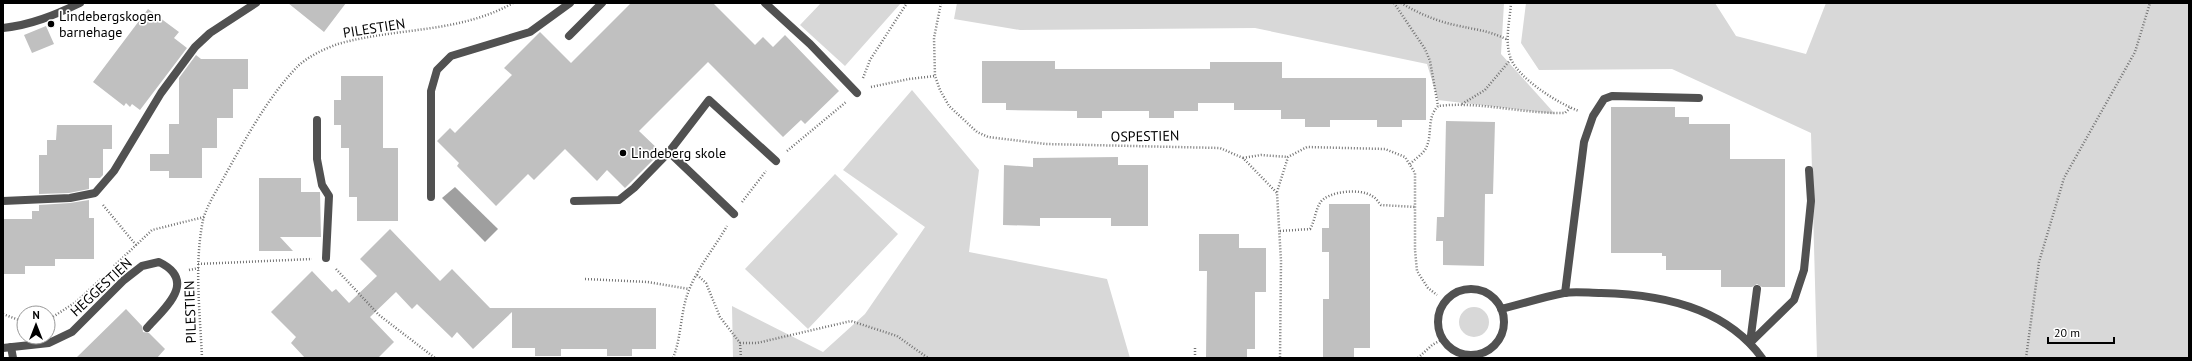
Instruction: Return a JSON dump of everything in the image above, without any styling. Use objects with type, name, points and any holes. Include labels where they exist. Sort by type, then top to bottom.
[{"type":"street","points":[[3,28],[21,26],[57,14],[80,3]]},
{"type":"street","points":[[3,202],[70,198],[95,193],[114,171],[160,93],[194,47],[210,33],[256,3]]},
{"type":"street","points":[[432,197],[431,91],[437,70],[451,56],[530,32],[570,3]]},
{"type":"street","points":[[569,36],[602,3]]},
{"type":"street","points":[[764,3],[810,44],[857,93]]},
{"type":"street","points":[[1565,293],[1584,142],[1593,116],[1604,99],[1612,96],[1699,98]]},
{"type":"street","points":[[574,201],[619,200],[634,188],[669,152],[709,100],[776,161]]},
{"type":"street","points":[[317,120],[317,159],[322,186],[329,196],[326,258]]},
{"type":"street","points":[[669,152],[734,214]]},
{"type":"street","points":[[1750,343],[1794,300],[1804,270],[1806,255],[1811,201],[1809,170]]},
{"type":"street","name":"HEGGESTIEN","points":[[7,348],[49,343],[72,332],[124,280],[142,266],[159,262],[174,272],[177,280],[176,290],[173,300],[147,328]]},
{"type":"street","points":[[1750,343],[1757,289]]},
{"type":"street","points":[[1478,290],[1492,296],[1501,309],[1504,319],[1501,335],[1491,348],[1482,353],[1460,353],[1450,347],[1443,339],[1438,320],[1443,307],[1452,295],[1461,291],[1478,290]]},
{"type":"street","points":[[1501,309],[1565,293],[1623,294],[1671,300],[1702,311],[1727,324],[1750,343],[1762,358]]},
{"type":"street","points":[[7,348],[13,358]]},
{"type":"path","name":"PILESTIEN","points":[[202,358],[198,264],[204,217],[210,201],[231,164],[284,82],[300,65],[316,53],[355,40],[462,23],[500,10],[513,3]]},
{"type":"path","points":[[857,93],[870,60],[906,3]]},
{"type":"path","name":"OSPESTIEN","points":[[941,3],[934,38],[935,76],[940,90],[949,106],[968,125],[988,137],[1046,144],[1090,146],[1204,146],[1220,148],[1243,158],[1276,193]]},
{"type":"path","points":[[1394,3],[1426,49],[1430,61],[1438,106]]},
{"type":"path","points":[[1401,3],[1436,20],[1489,31],[1508,40]]},
{"type":"path","points":[[1511,3],[1508,40],[1511,59],[1532,83],[1570,108],[1593,116]]},
{"type":"path","points":[[2026,358],[2039,262],[2064,178],[2135,52],[2150,3]]},
{"type":"path","points":[[1461,104],[1485,90],[1511,59]]},
{"type":"path","points":[[857,93],[875,86],[935,76]]},
{"type":"path","points":[[1410,164],[1426,149],[1429,137],[1431,115],[1438,106],[1461,104],[1538,113],[1565,113],[1570,108]]},
{"type":"path","points":[[1243,158],[1261,155],[1288,157],[1307,147],[1385,149],[1405,157],[1415,173],[1415,250],[1417,271],[1425,284],[1437,295]]},
{"type":"path","points":[[1280,358],[1280,231],[1276,193],[1288,157]]},
{"type":"path","points":[[1280,231],[1310,229],[1320,202],[1328,194],[1333,193],[1361,192],[1372,196],[1381,205],[1416,207]]},
{"type":"path","points":[[95,193],[136,245]]},
{"type":"path","points":[[111,269],[152,230],[204,217]]},
{"type":"path","points":[[198,264],[326,258],[380,315],[434,358]]},
{"type":"path","points":[[56,315],[76,302],[106,274]]},
{"type":"path","points":[[697,275],[706,283],[720,317],[740,343],[741,358]]},
{"type":"path","points":[[585,279],[648,282],[689,289]]},
{"type":"path","points":[[3,314],[16,319]]},
{"type":"path","points":[[740,343],[757,343],[851,320],[897,336],[928,358]]},
{"type":"path","points":[[1418,358],[1432,344],[1443,339]]},
{"type":"path","points":[[1195,348],[1195,358]]},
{"type":"shaded area","points":[[821,3],[901,3],[845,66],[800,25]]},
{"type":"shaded area","points":[[957,3],[1504,3],[1501,54],[1555,114],[1438,100],[1427,64],[1255,28],[1020,30],[954,19]]},
{"type":"shaded area","points":[[1526,3],[1715,3],[1736,36],[1806,54],[1826,3],[2189,3],[2189,358],[1817,358],[1811,133],[1672,69],[1539,70],[1521,43]]},
{"type":"shaded area","points":[[912,90],[979,170],[969,252],[1107,279],[1130,358],[733,358],[732,306],[823,352],[865,314],[925,227],[843,170]]},
{"type":"shaded area","points":[[835,174],[898,234],[808,329],[745,269]]},
{"type":"shaded area","points":[[455,187],[498,229],[485,242],[442,198]]},
{"type":"shaded area","points":[[1474,307],[1480,308],[1488,316],[1488,328],[1480,336],[1474,337],[1468,336],[1460,328],[1459,322],[1460,316],[1468,308]]},
{"type":"building","points":[[288,3],[346,3],[324,32]]},
{"type":"building","points":[[631,3],[713,3],[755,45],[763,37],[773,47],[785,35],[839,91],[805,124],[801,120],[783,137],[708,62],[639,131],[661,152],[625,188],[607,170],[597,181],[565,149],[534,180],[528,174],[496,206],[457,166],[459,163],[437,141],[450,128],[455,133],[512,75],[504,68],[540,32],[571,63]]},
{"type":"building","points":[[148,9],[179,32],[174,38],[187,48],[140,110],[132,104],[130,107],[126,103],[124,106],[93,82]]},
{"type":"building","points":[[46,26],[54,44],[32,53],[24,35]]},
{"type":"building","points":[[196,55],[201,59],[248,59],[248,89],[233,89],[233,118],[217,118],[217,148],[202,148],[202,178],[169,178],[169,171],[150,171],[150,154],[169,154],[169,124],[179,124],[179,78]]},
{"type":"building","points":[[982,61],[1055,61],[1055,69],[1210,69],[1210,62],[1282,62],[1282,78],[1426,78],[1426,120],[1402,120],[1402,127],[1377,127],[1377,120],[1330,120],[1330,127],[1305,127],[1305,119],[1281,119],[1281,110],[1234,110],[1234,103],[1198,103],[1198,111],[1174,111],[1174,118],[1149,118],[1149,111],[1102,111],[1102,118],[1077,118],[1077,111],[1006,110],[1006,103],[982,103]]},
{"type":"building","points":[[341,76],[383,76],[383,148],[398,148],[398,221],[357,221],[357,197],[349,197],[349,148],[341,148],[341,125],[334,125],[334,100],[341,100]]},
{"type":"building","points":[[1611,107],[1675,107],[1675,117],[1689,117],[1689,124],[1730,124],[1730,159],[1785,159],[1785,287],[1762,287],[1757,284],[1752,287],[1721,287],[1721,270],[1666,270],[1666,256],[1662,256],[1662,253],[1611,253]]},
{"type":"building","points":[[1446,121],[1495,122],[1493,194],[1485,194],[1484,266],[1443,265],[1443,241],[1436,241],[1437,217],[1444,217]]},
{"type":"building","points":[[57,125],[112,125],[112,149],[103,149],[103,175],[100,178],[89,178],[89,189],[69,193],[39,194],[39,155],[47,155],[47,140],[56,140]]},
{"type":"building","points":[[1118,157],[1118,165],[1148,165],[1148,226],[1111,226],[1111,218],[1040,218],[1040,226],[1003,225],[1004,165],[1033,167],[1033,158]]},
{"type":"building","points":[[259,178],[301,178],[301,192],[320,192],[321,237],[280,237],[293,251],[259,251]]},
{"type":"building","points":[[89,200],[89,218],[94,218],[94,259],[55,259],[55,266],[25,266],[25,274],[3,274],[3,219],[32,219],[32,211],[39,211],[39,205]]},
{"type":"building","points":[[1329,204],[1370,204],[1370,348],[1354,348],[1354,358],[1323,358],[1323,299],[1329,299],[1329,252],[1322,252],[1322,228],[1329,228]]},
{"type":"building","points":[[390,229],[440,281],[452,269],[490,308],[656,308],[656,349],[632,349],[632,356],[607,356],[607,349],[561,349],[561,356],[535,356],[535,348],[512,348],[512,312],[473,349],[457,332],[452,338],[417,304],[412,309],[396,292],[370,317],[394,342],[378,358],[305,358],[291,343],[296,337],[271,312],[312,271],[332,292],[336,289],[349,303],[377,276],[360,259]]},
{"type":"building","points":[[1199,234],[1239,234],[1239,248],[1266,248],[1266,292],[1255,292],[1255,349],[1247,349],[1247,358],[1206,358],[1207,271],[1199,271]]},
{"type":"building","points":[[126,309],[142,326],[143,332],[149,333],[165,349],[157,358],[76,358]]},
{"type":"place","name":"Lindebergskogen barnehage","points":[[51,24]]},
{"type":"place","name":"Lindeberg skole","points":[[623,153]]}]
